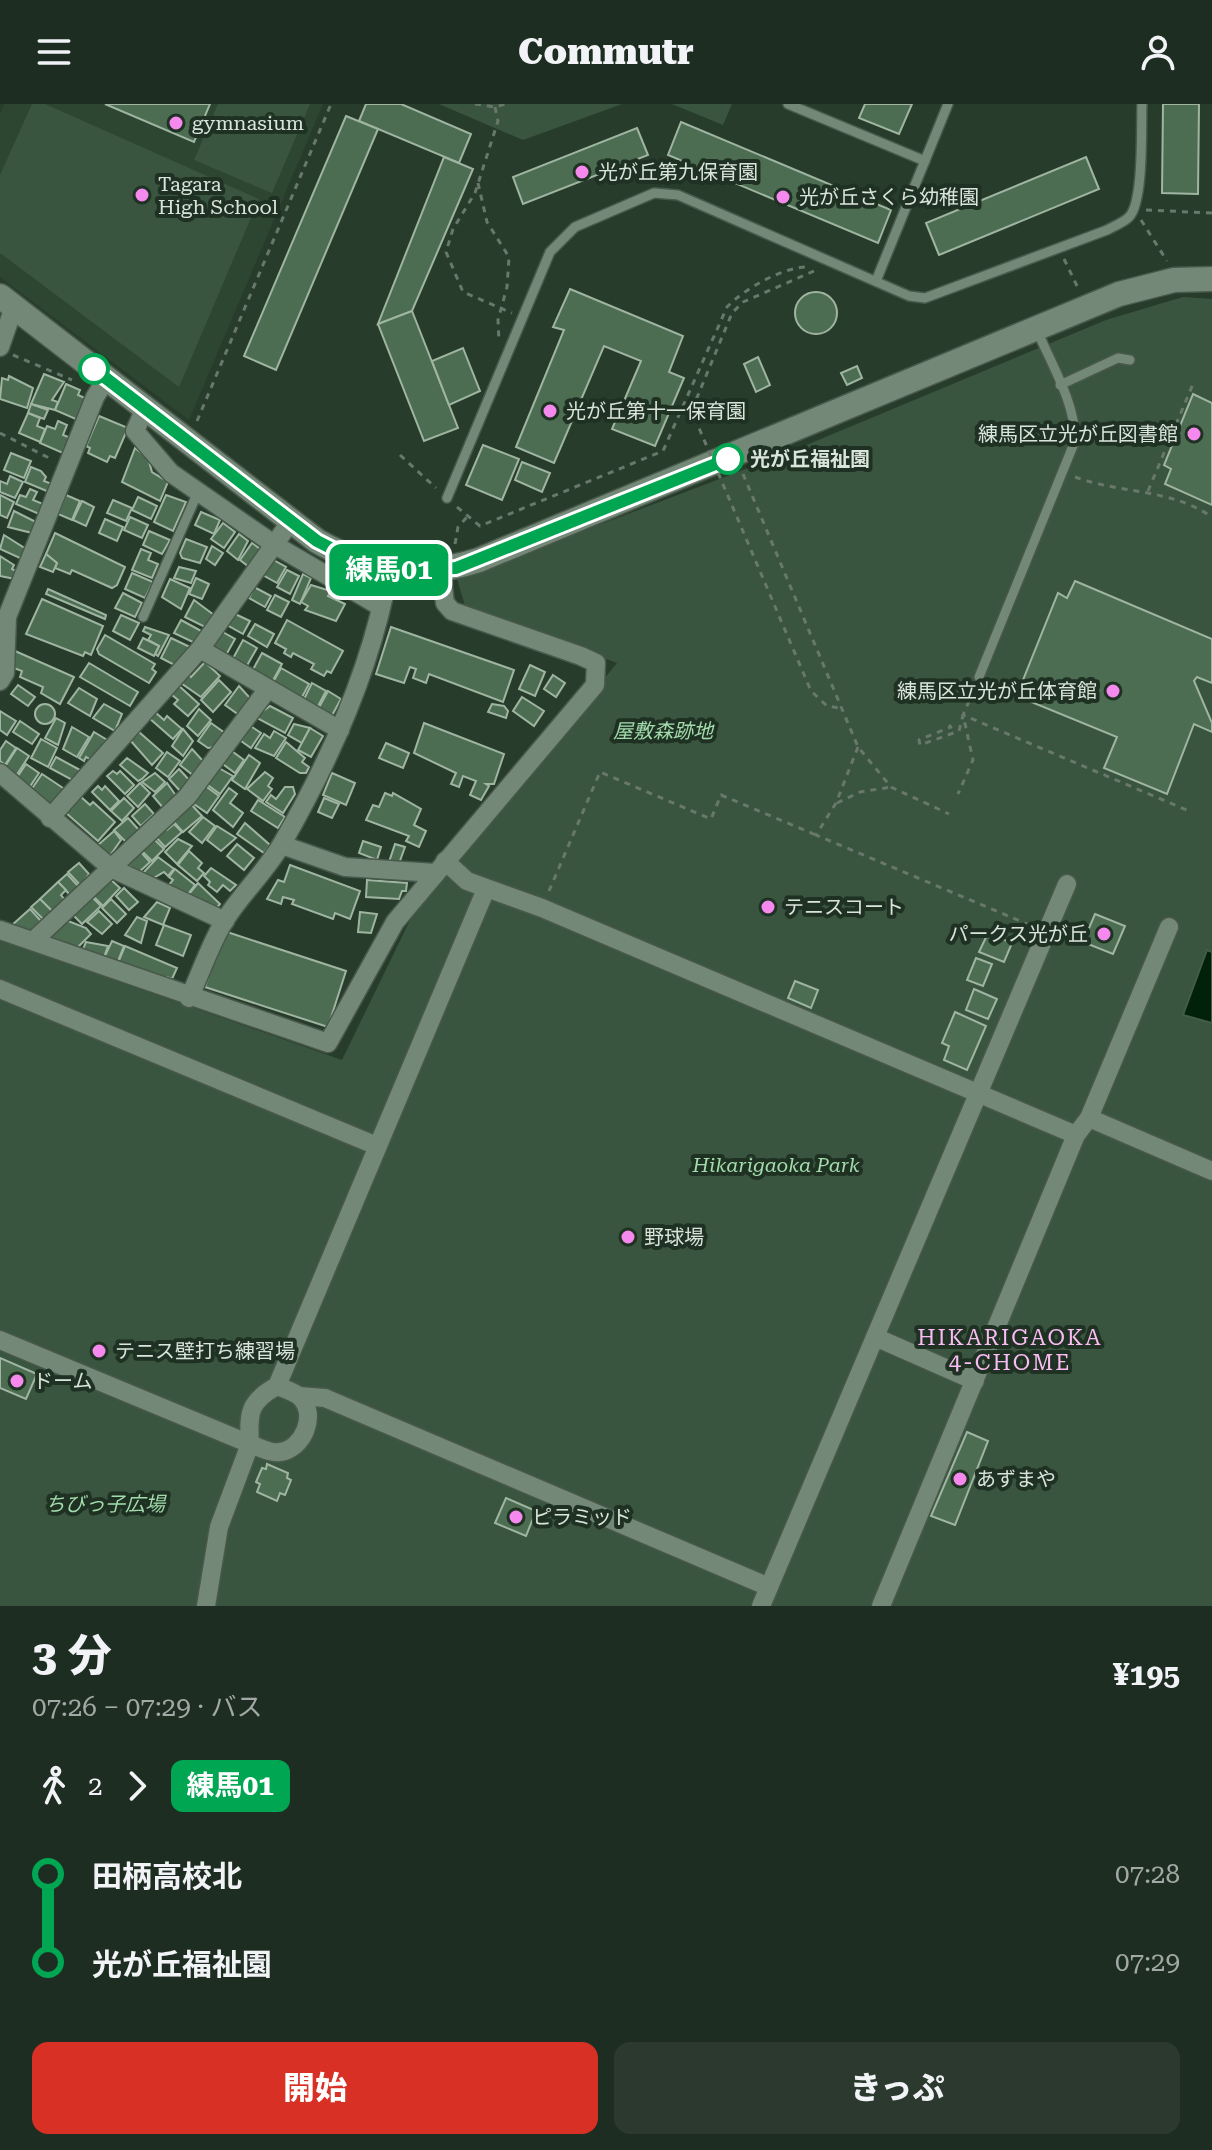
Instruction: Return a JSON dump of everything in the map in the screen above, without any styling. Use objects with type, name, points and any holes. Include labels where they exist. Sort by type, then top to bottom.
[{"type":"street","points":[[7,302],[103,385],[145,408],[340,555],[389,570],[448,569],[736,456],[1142,287],[1209,272]]},
{"type":"street","points":[[0,346],[7,302]]},
{"type":"street","points":[[0,681],[5,673],[7,617],[103,385]]},
{"type":"street","points":[[145,408],[135,431],[171,473],[275,545],[381,607]]},
{"type":"street","points":[[50,818],[200,649],[291,521]]},
{"type":"street","points":[[0,930],[189,998],[328,1043],[395,922],[595,685],[598,675],[596,663],[581,656],[452,611],[445,603],[448,569]]},
{"type":"street","points":[[189,998],[225,921],[282,845],[340,730],[381,607],[389,570]]},
{"type":"street","points":[[200,649],[340,730]]},
{"type":"street","points":[[33,941],[187,797],[267,690]]},
{"type":"street","points":[[0,773],[111,868],[225,921]]},
{"type":"street","points":[[282,845],[345,867],[440,867],[467,881],[542,908],[1076,1135]]},
{"type":"street","points":[[761,1606],[1067,884]]},
{"type":"street","points":[[206,1606],[219,1527],[250,1444],[251,1411],[258,1396],[277,1386],[486,889]]},
{"type":"street","points":[[881,1606],[1076,1135],[1089,1118],[1169,927]]},
{"type":"street","points":[[0,989],[377,1146]]},
{"type":"street","points":[[1089,1118],[1212,1171]]},
{"type":"street","points":[[875,1337],[975,1381]]},
{"type":"street","points":[[0,1340],[278,1453],[295,1447],[308,1427],[306,1406],[299,1396]]},
{"type":"street","points":[[277,1386],[299,1396],[325,1398],[769,1587]]},
{"type":"lane","points":[[788,104],[925,161]]},
{"type":"lane","points":[[876,281],[948,104]]},
{"type":"lane","points":[[447,498],[550,252],[575,227],[654,193],[678,195],[909,296],[925,298],[1107,230],[1128,218],[1134,209],[1142,104]]},
{"type":"lane","points":[[979,677],[1075,441],[1075,426],[1037,329]]},
{"type":"lane","points":[[1060,385],[1118,358],[1130,360]]},
{"type":"lane","points":[[143,617],[198,492]]},
{"type":"path","points":[[193,428],[331,104]]},
{"type":"path","points":[[475,104],[495,107],[506,104]]},
{"type":"path","points":[[495,107],[498,121],[475,193],[453,229],[446,252],[452,273],[463,292],[523,317]]},
{"type":"path","points":[[478,180],[487,222],[509,257],[507,287],[497,335],[505,361]]},
{"type":"path","points":[[1134,209],[1212,213]]},
{"type":"path","points":[[1134,209],[1171,268]]},
{"type":"path","points":[[1058,248],[1081,295]]},
{"type":"path","points":[[400,455],[480,526],[663,451],[727,307],[738,296],[771,279],[804,266],[814,271],[743,302],[732,313],[696,400],[696,412],[811,691],[827,706],[840,708]]},
{"type":"path","points":[[0,346],[103,385]]},
{"type":"path","points":[[1148,491],[1193,384]]},
{"type":"path","points":[[0,433],[67,468]]},
{"type":"path","points":[[736,456],[858,747],[891,787],[949,814]]},
{"type":"path","points":[[1063,473],[1097,485],[1148,491],[1174,498],[1212,517]]},
{"type":"path","points":[[448,569],[458,527],[467,517]]},
{"type":"path","points":[[949,725],[951,727],[919,740],[920,745],[959,731],[979,677]]},
{"type":"path","points":[[958,794],[973,760],[963,715]]},
{"type":"path","points":[[963,715],[1189,811]]},
{"type":"path","points":[[816,835],[836,803],[858,747]]},
{"type":"path","points":[[542,908],[600,772],[711,819],[721,795],[1046,932]]},
{"type":"path","points":[[836,803],[860,792],[891,787]]},
{"type":"shaded area","name":"Tagara High School","points":[[4,104],[323,104],[189,420],[0,277],[0,114]]},
{"type":"shaded area","points":[[1207,950],[1212,952],[1212,1023],[1183,1015]]},
{"type":"green space","name":"Tagara High School","points":[[32,104],[45,104],[259,199],[179,387],[0,253],[0,175]]},
{"type":"green space","points":[[218,104],[310,104],[272,193],[194,160]]},
{"type":"green space","points":[[439,104],[622,104],[523,140]]},
{"type":"green space","points":[[672,104],[732,104],[723,125]]},
{"type":"green space","name":"Hikarigaoka Park","points":[[1183,297],[1212,299],[1212,1606],[0,1606],[0,940],[342,1060],[414,912],[617,663],[466,609],[457,579],[780,456],[1106,320]]},
{"type":"building","name":"gymnasium","points":[[105,104],[210,104],[194,142]]},
{"type":"building","points":[[366,104],[401,104],[471,134],[459,163],[359,121]]},
{"type":"building","points":[[865,104],[912,104],[899,134],[859,118]]},
{"type":"building","points":[[1163,104],[1199,104],[1198,194],[1162,193]]},
{"type":"building","points":[[346,116],[378,129],[276,370],[244,356]]},
{"type":"building","points":[[681,122],[891,210],[878,243],[668,155]]},
{"type":"building","points":[[637,128],[648,155],[523,204],[513,177]]},
{"type":"building","points":[[444,157],[473,169],[412,311],[378,324]]},
{"type":"building","points":[[1086,157],[1099,189],[939,255],[926,223]]},
{"type":"building","points":[[570,289],[683,336],[669,372],[684,378],[655,446],[612,429],[641,361],[604,346],[554,463],[516,447],[564,330],[553,327]]},
{"type":"building","points":[[816,292],[831,298],[837,313],[831,328],[816,334],[801,328],[795,313],[801,298]]},
{"type":"building","points":[[412,311],[458,428],[424,441],[378,324]]},
{"type":"building","points":[[463,348],[480,391],[449,405],[432,361]]},
{"type":"building","points":[[758,357],[770,385],[756,392],[744,364]]},
{"type":"building","points":[[857,366],[862,378],[847,385],[841,373]]},
{"type":"building","points":[[44,374],[64,382],[52,400],[58,402],[55,410],[31,404]]},
{"type":"building","points":[[9,376],[33,388],[27,408],[0,399],[2,378],[8,380]]},
{"type":"building","points":[[66,384],[80,390],[78,395],[87,399],[78,420],[55,410]]},
{"type":"building","name":"練馬区立光が丘図書館","points":[[1193,394],[1212,403],[1212,505],[1165,484],[1171,469],[1164,465]]},
{"type":"building","points":[[31,404],[48,410],[44,419],[28,413]]},
{"type":"building","points":[[28,413],[40,418],[37,426],[45,429],[40,442],[19,433]]},
{"type":"building","points":[[99,416],[128,428],[115,458],[110,456],[107,462],[88,453],[90,448],[86,446]]},
{"type":"building","points":[[58,421],[67,425],[63,435],[71,438],[65,454],[40,443],[47,426],[55,429]]},
{"type":"building","points":[[483,445],[519,459],[502,500],[466,485]]},
{"type":"building","points":[[135,448],[148,458],[152,472],[168,482],[160,501],[122,482]]},
{"type":"building","points":[[11,453],[31,461],[24,478],[4,470]]},
{"type":"building","points":[[522,462],[550,473],[542,492],[515,480]]},
{"type":"building","points":[[31,467],[41,471],[46,477],[44,481],[52,484],[49,492],[25,482]]},
{"type":"building","points":[[10,476],[23,482],[15,498],[0,492],[0,481],[7,484]]},
{"type":"building","points":[[30,489],[37,492],[33,500],[43,504],[39,514],[16,504],[20,495],[26,497]]},
{"type":"building","points":[[0,495],[14,502],[7,518],[0,515]]},
{"type":"building","points":[[66,495],[80,501],[72,520],[58,514]]},
{"type":"building","points":[[166,495],[186,502],[173,531],[154,522]]},
{"type":"building","points":[[138,497],[157,506],[151,519],[132,510]]},
{"type":"building","points":[[113,500],[132,508],[126,521],[107,513]]},
{"type":"building","points":[[82,501],[94,507],[86,526],[73,520]]},
{"type":"building","points":[[14,511],[36,522],[32,533],[8,527]]},
{"type":"building","points":[[201,512],[220,520],[214,534],[195,525]]},
{"type":"building","points":[[130,517],[148,525],[142,538],[124,530]]},
{"type":"building","points":[[105,519],[123,527],[117,541],[99,533]]},
{"type":"building","points":[[223,523],[235,532],[224,548],[211,539]]},
{"type":"building","points":[[149,531],[170,540],[162,554],[143,545]]},
{"type":"building","points":[[55,533],[125,567],[117,585],[112,588],[72,570],[70,574],[55,568],[57,563],[46,554]]},
{"type":"building","points":[[239,534],[248,541],[238,560],[227,551]]},
{"type":"building","points":[[4,535],[26,549],[22,559],[0,549]]},
{"type":"building","points":[[186,539],[207,547],[200,563],[182,558],[180,553]]},
{"type":"building","points":[[252,543],[266,553],[253,570],[240,560]]},
{"type":"building","points":[[212,546],[223,553],[215,565],[206,559]]},
{"type":"building","points":[[141,549],[151,553],[148,560],[158,564],[152,578],[132,570]]},
{"type":"building","points":[[46,554],[57,563],[53,572],[40,567]]},
{"type":"building","points":[[0,556],[14,565],[12,569],[18,572],[15,579],[0,576]]},
{"type":"building","points":[[270,558],[286,567],[277,583],[261,574]]},
{"type":"building","points":[[179,567],[196,571],[191,583],[174,578]]},
{"type":"building","points":[[287,570],[299,576],[290,594],[277,587]]},
{"type":"building","points":[[132,573],[153,582],[145,598],[125,589]]},
{"type":"building","points":[[303,574],[311,578],[300,604],[292,600]]},
{"type":"building","points":[[196,578],[209,584],[202,599],[189,594]]},
{"type":"building","points":[[170,579],[190,588],[181,609],[162,597]]},
{"type":"building","name":"練馬区立光が丘体育館","points":[[1075,581],[1212,639],[1212,683],[1197,677],[1194,681],[1212,723],[1212,732],[1194,724],[1167,794],[1104,768],[1117,737],[1024,699],[1031,682],[1023,680],[1058,593],[1067,598]]},
{"type":"building","points":[[311,585],[331,591],[328,596],[345,604],[336,621],[305,610],[308,606],[301,602]]},
{"type":"building","points":[[254,587],[271,596],[265,607],[249,598]]},
{"type":"building","points":[[48,589],[106,615],[105,619],[46,594]]},
{"type":"building","points":[[123,593],[142,603],[135,617],[115,608]]},
{"type":"building","points":[[275,595],[289,602],[281,617],[267,610]]},
{"type":"building","points":[[42,599],[103,626],[91,655],[85,652],[83,656],[26,634]]},
{"type":"building","points":[[194,600],[214,615],[207,628],[185,617]]},
{"type":"building","points":[[233,613],[250,621],[243,634],[227,625]]},
{"type":"building","points":[[121,615],[139,623],[130,640],[113,631]]},
{"type":"building","points":[[181,620],[203,632],[197,644],[174,633]]},
{"type":"building","points":[[287,620],[343,651],[331,673],[327,671],[324,676],[311,669],[314,664],[293,653],[291,657],[284,653],[286,649],[275,643]]},
{"type":"building","points":[[255,624],[274,634],[267,647],[248,636]]},
{"type":"building","points":[[145,627],[169,635],[158,656],[155,654],[159,646],[148,640],[151,635],[143,631]]},
{"type":"building","points":[[391,627],[514,670],[503,702],[429,674],[426,683],[413,678],[416,669],[410,667],[404,683],[376,674]]},
{"type":"building","points":[[221,631],[235,639],[225,657],[211,650]]},
{"type":"building","points":[[105,635],[155,664],[152,669],[156,672],[149,683],[99,654],[97,649]]},
{"type":"building","points":[[143,638],[159,646],[154,656],[138,648]]},
{"type":"building","points":[[171,638],[190,647],[180,668],[161,658]]},
{"type":"building","points":[[243,640],[257,648],[245,669],[231,662]]},
{"type":"building","points":[[15,651],[74,677],[60,704],[41,693],[43,687],[20,677],[22,671],[14,668]]},
{"type":"building","points":[[262,653],[282,664],[270,686],[250,675]]},
{"type":"building","points":[[205,662],[220,676],[201,697],[178,681],[186,672],[191,677]]},
{"type":"building","points":[[89,663],[138,692],[130,706],[80,677]]},
{"type":"building","points":[[530,665],[545,672],[535,696],[519,689]]},
{"type":"building","points":[[281,668],[309,684],[301,699],[272,684]]},
{"type":"building","points":[[553,675],[565,683],[556,697],[544,689]]},
{"type":"building","points":[[219,680],[231,692],[213,712],[201,700]]},
{"type":"building","points":[[312,683],[326,691],[315,712],[303,701]]},
{"type":"building","points":[[18,685],[35,697],[28,706],[11,694]]},
{"type":"building","points":[[178,685],[199,704],[188,716],[174,704],[178,700],[171,694]]},
{"type":"building","points":[[239,686],[250,698],[239,715],[225,705]]},
{"type":"building","points":[[79,688],[97,699],[90,716],[68,703]]},
{"type":"building","points":[[328,691],[341,699],[330,719],[317,711]]},
{"type":"building","points":[[522,697],[544,711],[534,726],[513,711]]},
{"type":"building","points":[[45,704],[52,707],[55,714],[52,721],[45,724],[38,721],[35,714],[38,707]]},
{"type":"building","points":[[104,704],[122,714],[115,731],[93,718]]},
{"type":"building","points":[[492,704],[504,706],[508,711],[506,718],[488,712]]},
{"type":"building","points":[[270,706],[293,718],[285,733],[255,717]]},
{"type":"building","points":[[199,709],[211,720],[198,736],[187,726]]},
{"type":"building","points":[[0,711],[16,721],[7,735],[0,730]]},
{"type":"building","points":[[155,712],[164,720],[167,716],[182,729],[173,739],[149,718]]},
{"type":"building","points":[[56,718],[65,723],[58,745],[45,738]]},
{"type":"building","points":[[20,721],[39,734],[32,744],[13,732]]},
{"type":"building","points":[[211,723],[225,733],[215,747],[208,748],[198,741]]},
{"type":"building","points":[[424,723],[504,754],[494,784],[486,784],[489,786],[481,800],[470,795],[476,781],[463,776],[459,787],[451,784],[456,773],[414,753]]},
{"type":"building","points":[[294,724],[310,728],[302,743],[288,735]]},
{"type":"building","points":[[249,725],[261,733],[251,748],[241,741]]},
{"type":"building","points":[[72,727],[89,737],[77,757],[63,749]]},
{"type":"building","points":[[310,728],[323,736],[311,757],[298,750]]},
{"type":"building","points":[[183,729],[193,741],[183,756],[172,746]]},
{"type":"building","points":[[274,731],[286,738],[274,756],[255,748],[264,734],[270,738]]},
{"type":"building","points":[[94,732],[109,741],[96,763],[86,757],[84,761],[79,758]]},
{"type":"building","points":[[139,732],[163,753],[152,765],[130,740]]},
{"type":"building","points":[[41,739],[57,748],[48,767],[31,758]]},
{"type":"building","points":[[6,741],[16,748],[5,765],[0,761],[0,750]]},
{"type":"building","points":[[286,742],[305,758],[302,762],[309,767],[306,773],[300,773],[276,758]]},
{"type":"building","points":[[386,743],[409,753],[403,768],[379,758]]},
{"type":"building","points":[[17,748],[29,756],[16,776],[4,768]]},
{"type":"building","points":[[192,749],[204,762],[194,776],[180,765]]},
{"type":"building","points":[[229,749],[244,760],[235,773],[220,762]]},
{"type":"building","points":[[167,752],[180,761],[168,777],[156,768]]},
{"type":"building","points":[[249,755],[260,763],[245,789],[232,780]]},
{"type":"building","points":[[56,757],[80,770],[74,781],[50,768]]},
{"type":"building","points":[[127,758],[148,773],[142,779],[138,781],[120,765]]},
{"type":"building","points":[[26,764],[39,773],[29,788],[16,779]]},
{"type":"building","points":[[217,767],[233,776],[220,794],[205,783]]},
{"type":"building","points":[[179,769],[192,783],[182,793],[169,779]]},
{"type":"building","points":[[113,771],[117,774],[120,771],[134,785],[125,794],[107,776]]},
{"type":"building","points":[[265,772],[273,778],[268,786],[272,789],[263,801],[247,789]]},
{"type":"building","points":[[155,773],[165,782],[155,792],[142,782]]},
{"type":"building","points":[[332,773],[355,783],[346,805],[323,795]]},
{"type":"building","points":[[42,774],[66,790],[55,807],[31,790]]},
{"type":"building","points":[[140,783],[150,793],[138,807],[127,796]]},
{"type":"building","points":[[167,783],[177,797],[164,809],[153,796]]},
{"type":"building","points":[[204,785],[219,796],[207,813],[191,802]]},
{"type":"building","points":[[98,786],[102,790],[105,786],[119,801],[110,810],[92,792]]},
{"type":"building","points":[[285,787],[293,787],[295,794],[283,813],[266,802],[271,795],[276,799]]},
{"type":"building","points":[[229,788],[237,794],[230,803],[243,813],[233,827],[213,810]]},
{"type":"building","points":[[385,793],[392,796],[393,793],[421,809],[414,825],[426,831],[419,847],[406,841],[409,836],[366,820],[373,805],[379,807]]},
{"type":"building","points":[[80,796],[90,805],[93,802],[115,822],[98,841],[66,813]]},
{"type":"building","points":[[124,798],[134,808],[122,821],[111,811]]},
{"type":"building","points":[[324,798],[339,804],[332,818],[318,812]]},
{"type":"building","points":[[258,800],[285,817],[278,828],[251,811]]},
{"type":"building","points":[[189,802],[202,816],[183,832],[171,819]]},
{"type":"building","points":[[145,804],[154,814],[141,826],[132,816]]},
{"type":"building","points":[[203,817],[215,826],[202,843],[189,832]]},
{"type":"building","points":[[128,818],[139,830],[126,842],[114,830]]},
{"type":"building","points":[[245,823],[270,845],[264,853],[237,834]]},
{"type":"building","points":[[174,824],[182,832],[165,847],[153,834],[162,826],[167,830]]},
{"type":"building","points":[[217,826],[236,838],[221,851],[207,840]]},
{"type":"building","points":[[114,831],[121,840],[109,857],[98,845]]},
{"type":"building","points":[[153,838],[164,849],[152,861],[141,850]]},
{"type":"building","points":[[178,839],[192,846],[177,864],[165,852]]},
{"type":"building","points":[[363,841],[381,847],[377,860],[359,853]]},
{"type":"building","points":[[237,844],[254,858],[244,870],[227,856]]},
{"type":"building","points":[[395,844],[405,847],[397,869],[388,865]]},
{"type":"building","points":[[139,850],[150,862],[137,874],[126,862]]},
{"type":"building","points":[[189,851],[202,863],[198,868],[204,873],[197,881],[178,865]]},
{"type":"building","points":[[158,857],[174,869],[168,876],[164,872],[150,880],[142,874]]},
{"type":"building","points":[[79,863],[89,874],[81,886],[68,872]]},
{"type":"building","points":[[290,865],[360,891],[350,919],[335,913],[333,919],[292,904],[294,900],[283,897],[281,904],[267,899],[278,880],[284,882]]},
{"type":"building","points":[[211,868],[236,885],[230,891],[223,885],[217,892],[208,885],[210,882],[204,876]]},
{"type":"building","points":[[175,869],[195,885],[185,898],[168,886],[173,880],[169,877]]},
{"type":"building","points":[[67,874],[79,887],[70,895],[58,882]]},
{"type":"building","points":[[109,878],[120,888],[103,906],[92,895]]},
{"type":"building","points":[[367,880],[407,883],[406,891],[402,891],[399,899],[366,897]]},
{"type":"building","points":[[58,882],[66,890],[61,895],[65,900],[52,911],[40,899]]},
{"type":"building","points":[[198,883],[220,904],[214,911],[189,894]]},
{"type":"building","points":[[124,888],[138,902],[129,910],[116,896]]},
{"type":"building","points":[[90,895],[101,906],[82,924],[72,914]]},
{"type":"building","points":[[40,899],[52,911],[44,920],[31,907]]},
{"type":"building","points":[[111,899],[126,914],[117,923],[102,908]]},
{"type":"building","points":[[157,902],[170,908],[163,925],[144,917]]},
{"type":"building","points":[[30,909],[41,921],[25,936],[11,926]]},
{"type":"building","points":[[99,911],[112,924],[102,934],[87,922]]},
{"type":"building","points":[[360,912],[377,914],[371,933],[358,932]]},
{"type":"building","name":"パークス光が丘","points":[[1095,914],[1125,926],[1113,954],[1083,942]]},
{"type":"building","points":[[137,917],[147,921],[141,943],[125,935]]},
{"type":"building","points":[[63,919],[86,928],[91,934],[77,948],[43,936]]},
{"type":"building","points":[[164,925],[191,935],[183,956],[156,945]]},
{"type":"building","points":[[224,931],[346,971],[328,1027],[205,987]]},
{"type":"building","points":[[988,933],[1012,943],[1004,962],[979,952]]},
{"type":"building","points":[[112,941],[124,946],[116,966],[103,960]]},
{"type":"building","points":[[86,942],[108,946],[103,960],[82,952]]},
{"type":"building","points":[[125,946],[177,968],[172,979],[167,977],[164,983],[117,965]]},
{"type":"building","points":[[976,958],[992,964],[983,986],[967,980]]},
{"type":"building","points":[[795,981],[818,990],[811,1008],[788,998]]},
{"type":"building","points":[[974,989],[997,999],[988,1019],[966,1010]]},
{"type":"building","points":[[955,1012],[986,1026],[967,1070],[944,1060],[949,1046],[942,1043]]},
{"type":"building","name":"ドーム","points":[[0,1358],[37,1374],[26,1399],[0,1388]]},
{"type":"building","name":"あずまや","points":[[967,1432],[988,1441],[955,1525],[931,1516]]},
{"type":"building","points":[[267,1464],[288,1473],[287,1478],[291,1480],[285,1495],[280,1493],[277,1501],[257,1492],[260,1484],[256,1482]]},
{"type":"building","name":"ピラミッド","points":[[506,1498],[536,1511],[526,1536],[495,1523]]},
{"type":"bus line","name":"練馬01","points":[[94,369],[317,541],[364,565],[389,570],[456,568],[728,459]]},
{"type":"place","name":"gymnasium","points":[[176,123]]},
{"type":"place","name":"光が丘第九保育園","points":[[582,172]]},
{"type":"place","name":"Tagara High School","points":[[142,195]]},
{"type":"place","name":"光が丘さくら幼稚園","points":[[783,197]]},
{"type":"place","name":"光が丘第十一保育園","points":[[550,411]]},
{"type":"place","name":"練馬区立光が丘図書館","points":[[1194,434]]},
{"type":"place","name":"光が丘福祉園","points":[[728,459]]},
{"type":"place","name":"練馬区立光が丘体育館","points":[[1113,691]]},
{"type":"place","name":"テニスコート","points":[[768,907]]},
{"type":"place","name":"パークス光が丘","points":[[1104,934]]},
{"type":"place","name":"野球場","points":[[628,1237]]},
{"type":"place","name":"テニス壁打ち練習場","points":[[99,1351]]},
{"type":"place","name":"ドーム","points":[[17,1381]]},
{"type":"place","name":"あずまや","points":[[960,1479]]},
{"type":"place","name":"ピラミッド","points":[[516,1517]]},
{"type":"district","name":"HIKARIGAOKA 4-CHOME","points":[[1010,1350]]},
{"type":"park label","name":"屋敷森跡地","points":[[663,731]]},
{"type":"park label","name":"ちびっ子広場","points":[[105,1504]]}]
